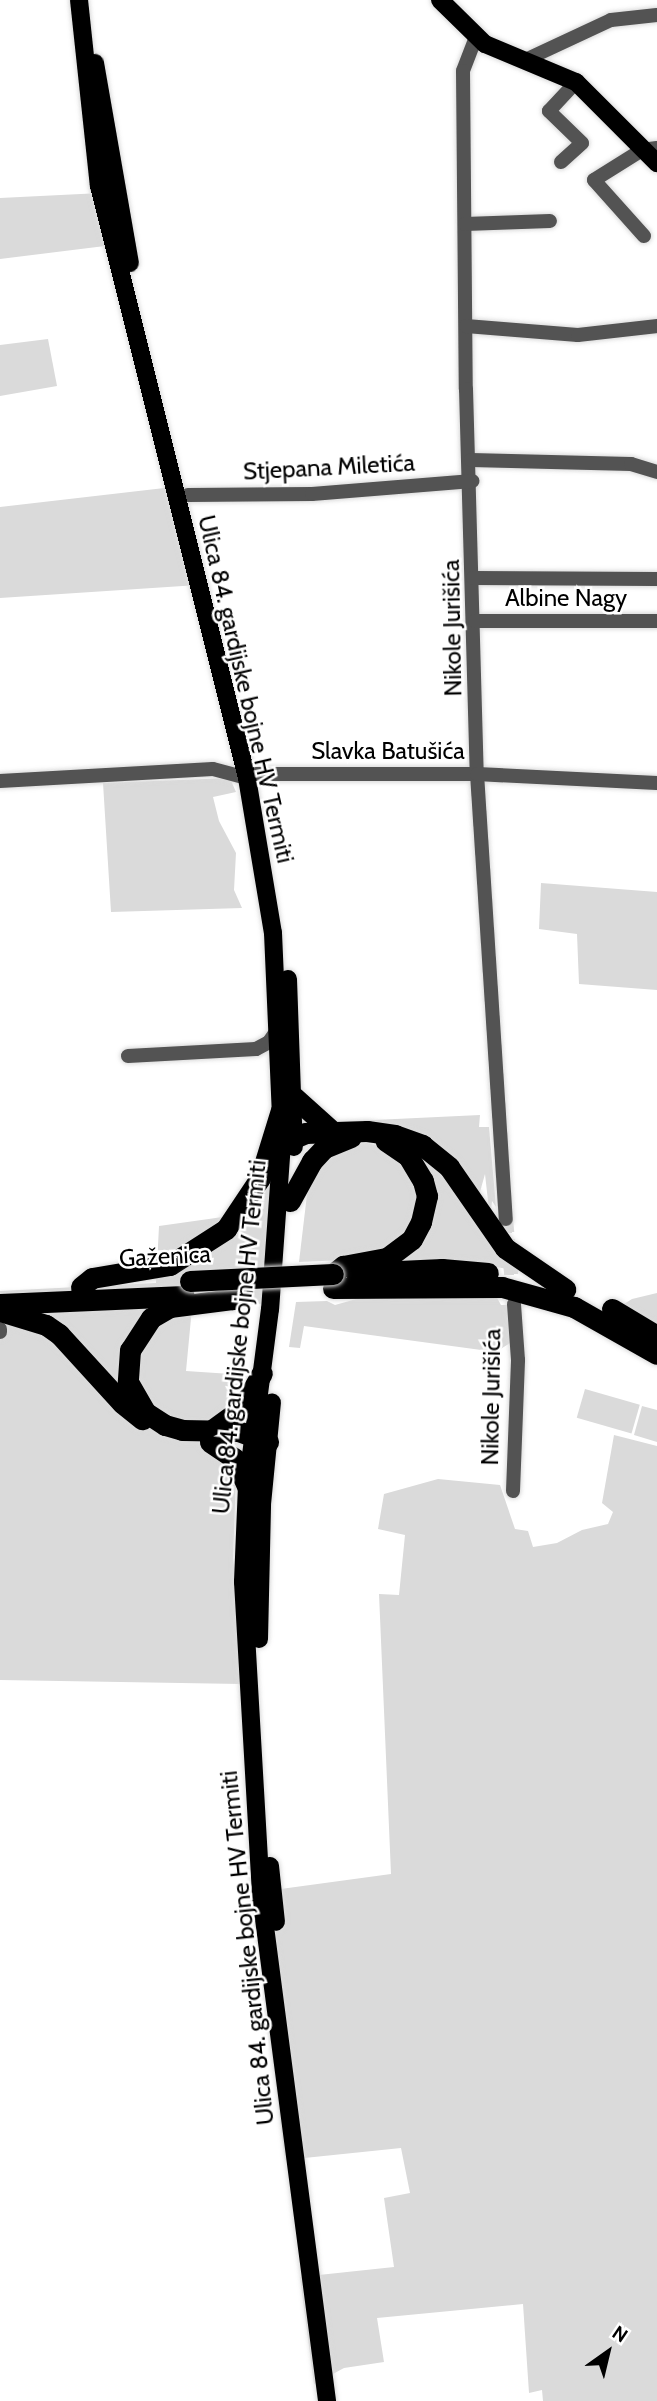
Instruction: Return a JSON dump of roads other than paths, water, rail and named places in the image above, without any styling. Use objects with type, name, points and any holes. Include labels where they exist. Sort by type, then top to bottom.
[{"type":"highway","points":[[81,1287],[92,1278],[170,1265],[214,1238],[237,1214],[260,1178],[288,1104],[333,1132]]},
{"type":"highway","points":[[289,1139],[333,1132],[385,1133],[430,1150],[457,1177],[505,1248],[565,1289],[657,1335]]},
{"type":"highway","points":[[290,1201],[312,1161],[324,1148],[348,1137],[380,1138],[396,1145],[417,1170],[427,1196],[412,1239],[387,1258],[342,1266],[333,1281]]},
{"type":"highway","points":[[333,1281],[442,1269],[497,1273],[565,1289]]},
{"type":"highway","points":[[333,1281],[502,1287],[574,1307],[657,1354]]},
{"type":"highway","name":"Gaženica","points":[[0,1291],[333,1281]]},
{"type":"highway","name":"Gaženica","points":[[0,1304],[242,1293],[333,1281]]},
{"type":"highway","points":[[143,1415],[128,1382],[128,1366],[130,1350],[144,1324],[170,1307],[232,1299],[242,1293]]},
{"type":"highway","points":[[0,1311],[46,1325],[60,1334],[143,1415],[182,1438],[238,1431],[261,1441]]},
{"type":"highway","points":[[211,1436],[242,1408],[262,1373]]},
{"type":"highway","points":[[211,1436],[235,1460],[247,1486]]},
{"type":"main road","name":"Ulica 84. gardijske bojne HV Termiti","points":[[79,0],[99,186],[238,748],[251,776],[273,933],[280,1065],[288,1104]]},
{"type":"main road","name":"Ulica 84. gardijske bojne HV Termiti","points":[[90,0],[111,170],[188,495],[282,916],[290,1201],[261,1441],[247,1486],[243,1582],[254,1824],[327,2401]]},
{"type":"main road","points":[[444,1],[476,37],[523,61],[576,82],[650,149],[657,163]]},
{"type":"main road","name":"Ulica 84. gardijske bojne HV Termiti","points":[[289,1139],[262,1373],[259,1606],[263,1783],[281,1966],[338,2401]]},
{"type":"street","points":[[523,61],[611,20],[657,15]]},
{"type":"street","name":"Nikole Jurišića","points":[[476,37],[463,71],[477,774],[506,1219]]},
{"type":"street","points":[[561,162],[582,143],[548,111],[576,82]]},
{"type":"street","points":[[644,236],[594,180],[650,149]]},
{"type":"street","points":[[465,224],[550,221]]},
{"type":"street","points":[[466,326],[578,335],[657,326]]},
{"type":"street","points":[[471,460],[631,464],[657,472]]},
{"type":"street","name":"Stjepana Miletića","points":[[188,495],[313,494],[472,481]]},
{"type":"street","points":[[473,578],[657,579]]},
{"type":"street","name":"Albine Nagy","points":[[475,621],[657,621]]},
{"type":"street","points":[[213,769],[238,748]]},
{"type":"street","name":"Slavka Batušića","points":[[0,781],[213,769],[251,776],[477,774],[657,783]]},
{"type":"street","points":[[128,1056],[256,1049],[269,1042],[280,1026]]},
{"type":"street","points":[[256,1049],[280,1065]]},
{"type":"street","name":"Nikole Jurišića","points":[[513,1491],[518,1360],[514,1304]]},
{"type":"tunnel","points":[[506,1219],[513,1295]]}]
